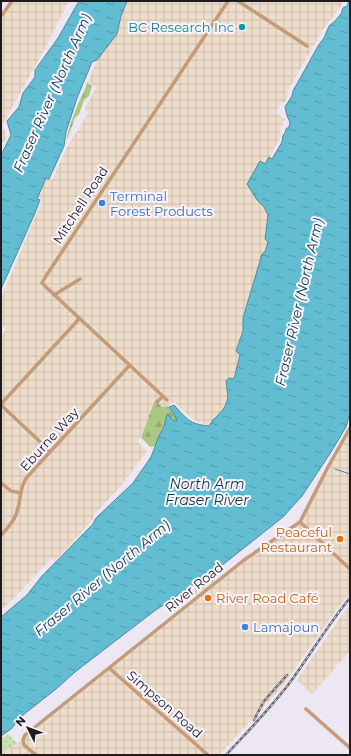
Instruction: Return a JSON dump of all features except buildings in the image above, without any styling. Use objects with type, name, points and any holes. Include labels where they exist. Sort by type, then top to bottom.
[{"type":"street","points":[[1,15],[12,1]]},
{"type":"street","name":"Mitchell Road","points":[[167,400],[129,366],[108,344],[79,319],[42,282],[228,1]]},
{"type":"street","points":[[238,1],[308,46]]},
{"type":"street","points":[[54,295],[80,279]]},
{"type":"street","points":[[50,451],[1,405],[79,319]]},
{"type":"street","name":"Eburne Way","points":[[1,535],[17,514],[25,480],[129,366]]},
{"type":"street","points":[[157,402],[163,396]]},
{"type":"street","name":"River Road","points":[[36,755],[24,745],[23,740],[25,735],[244,560],[300,522],[350,428]]},
{"type":"street","points":[[1,483],[11,491],[21,493]]},
{"type":"street","points":[[300,522],[350,569]]},
{"type":"street","name":"Simpson Road","points":[[109,668],[208,755]]},
{"type":"street","points":[[306,709],[350,748]]},
{"type":"shaded area","points":[[11,1],[69,1],[43,52],[2,125],[7,137],[1,146],[1,15]]},
{"type":"shaded area","points":[[127,1],[343,1],[341,6],[322,31],[287,92],[288,95],[285,102],[281,103],[276,113],[285,119],[281,127],[280,138],[266,164],[259,161],[257,200],[264,207],[268,215],[265,239],[268,242],[265,252],[262,254],[243,318],[243,331],[236,351],[240,355],[234,379],[226,381],[228,398],[222,411],[213,420],[210,426],[194,420],[175,403],[172,402],[168,406],[162,407],[155,401],[138,442],[147,451],[121,486],[93,516],[94,518],[55,561],[52,558],[1,610],[1,336],[6,329],[1,323],[1,298],[42,201],[37,199],[46,178],[52,180],[65,151],[88,113],[85,109],[96,87],[88,82],[97,60],[117,34],[121,16]]},
{"type":"shaded area","points":[[350,428],[350,594],[337,609],[281,688],[219,755],[1,755],[1,753],[23,740],[23,738],[244,560],[300,522]]},
{"type":"shaded area","points":[[214,576],[215,582],[197,597],[193,590]]},
{"type":"shaded area","points":[[350,605],[350,651],[312,694],[297,680]]},
{"type":"green space","points":[[87,82],[92,86],[89,96],[84,100],[79,114],[74,119],[67,140],[73,116]]},
{"type":"green space","points":[[155,400],[162,407],[168,406],[177,421],[174,421],[167,415],[156,446],[150,447],[141,437]]},
{"type":"green space","points":[[8,734],[17,743],[1,753],[1,739]]},
{"type":"water","name":"Fraser River (North Arm)","points":[[79,1],[127,1],[121,16],[117,34],[97,60],[92,62],[77,98],[66,132],[64,146],[49,179],[46,178],[37,199],[40,200],[35,213],[1,289],[1,155],[11,135],[7,121],[19,107],[23,93],[35,77],[35,70],[58,38]]},
{"type":"water","name":"North Arm Fraser River","points":[[349,1],[350,413],[346,427],[302,496],[283,517],[225,563],[153,612],[75,672],[23,715],[11,729],[1,736],[1,617],[27,595],[42,576],[93,524],[96,518],[133,483],[151,457],[164,427],[167,414],[174,421],[177,421],[169,407],[174,405],[189,420],[197,424],[209,426],[225,406],[228,398],[226,381],[229,378],[234,379],[240,355],[236,351],[243,331],[243,318],[262,254],[265,252],[268,242],[265,239],[268,215],[247,184],[260,161],[265,164],[269,157],[272,159],[282,142],[283,135],[289,127],[290,122],[285,107],[318,46],[324,38],[329,26],[341,14],[343,8],[347,6]]},
{"type":"waterway","points":[[335,469],[350,474]]},
{"type":"railway","points":[[226,755],[284,691],[334,618],[350,598]]},
{"type":"railway","points":[[254,720],[264,701],[287,675]]},
{"type":"place","name":"BC Research Inc","points":[[242,27]]},
{"type":"place","name":"Terminal Forest Products","points":[[102,203]]},
{"type":"place","name":"Peaceful Restaurant","points":[[340,539]]},
{"type":"place","name":"River Road Café","points":[[208,598]]},
{"type":"place","name":"Lamajoun","points":[[245,627]]}]
